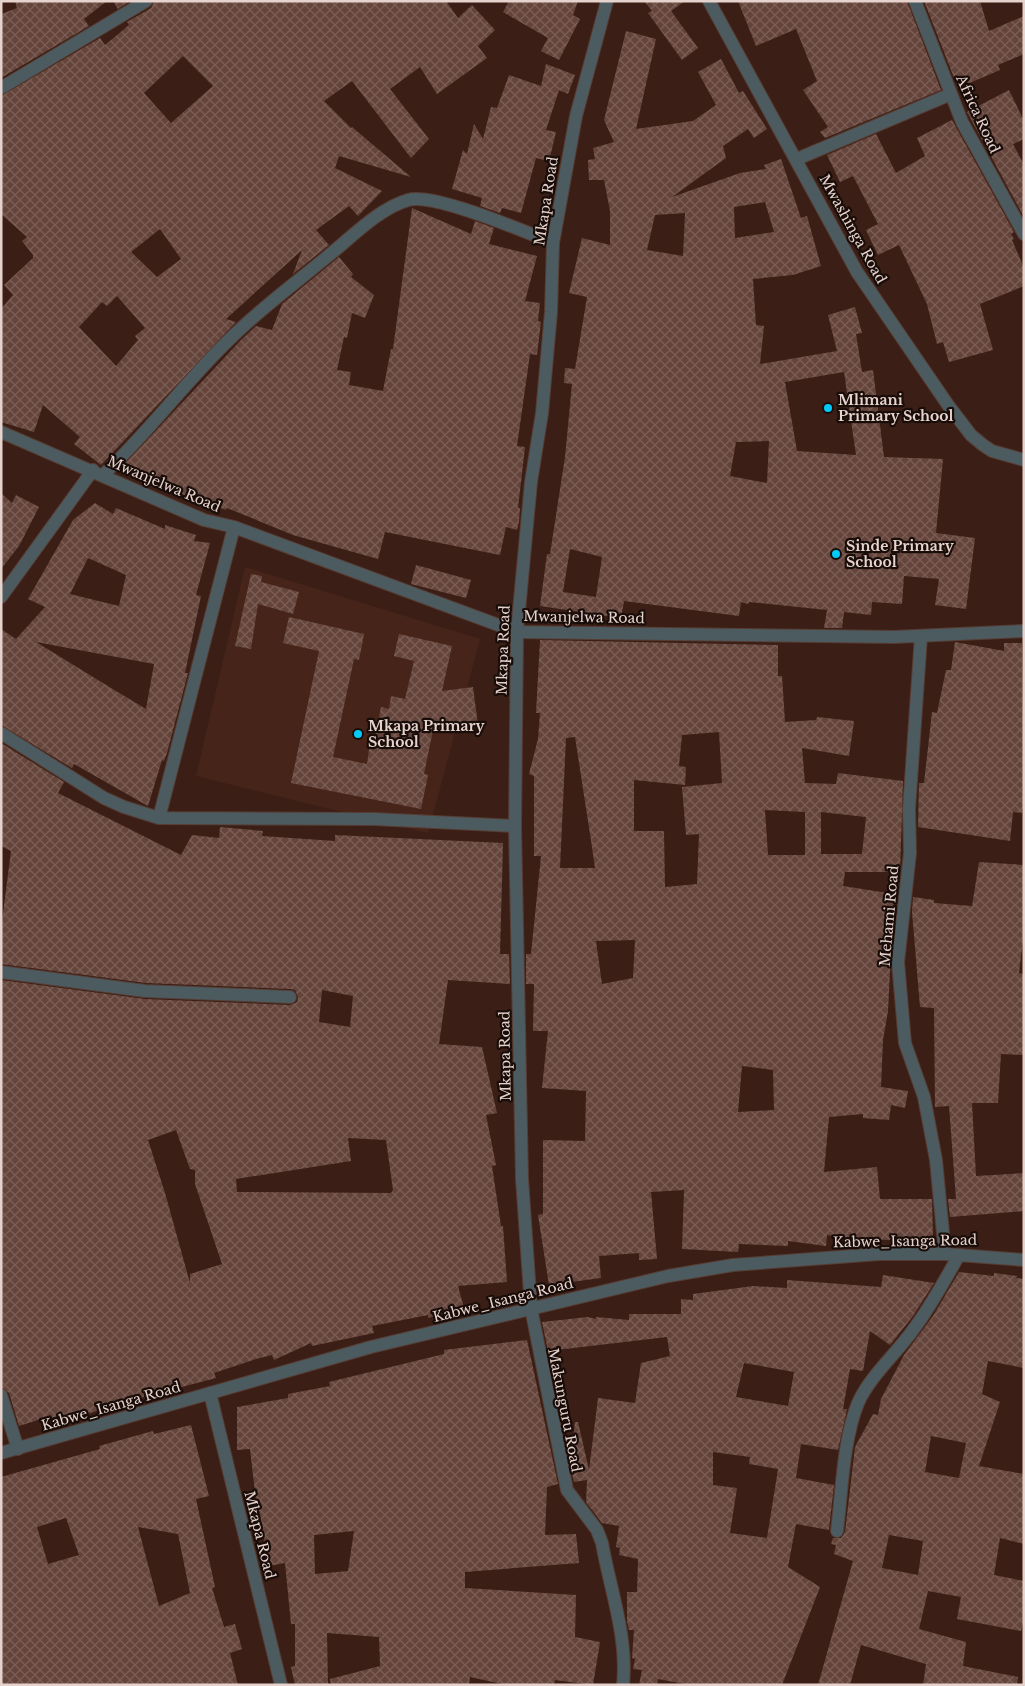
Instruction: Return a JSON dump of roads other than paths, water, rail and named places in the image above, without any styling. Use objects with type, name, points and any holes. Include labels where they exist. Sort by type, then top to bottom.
[{"type":"street","points":[[1,88],[146,1]]},
{"type":"street","name":"Mkapa Road","points":[[531,1308],[522,1179],[515,826],[517,632],[551,312],[553,243],[576,116],[607,1]]},
{"type":"street","name":"Mwashinga Road","points":[[709,1],[797,159],[857,272],[948,405],[971,435],[983,445],[992,451],[1024,460]]},
{"type":"street","name":"Africa Road","points":[[915,1],[962,122],[1024,234]]},
{"type":"street","points":[[797,159],[951,94]]},
{"type":"street","points":[[1,597],[98,472],[128,451],[167,404],[235,333],[377,216],[410,199],[426,200],[475,212],[553,243]]},
{"type":"street","name":"Mwanjelwa Road","points":[[1,432],[98,472],[204,520],[234,527],[517,632],[921,636],[1024,631]]},
{"type":"street","points":[[159,818],[234,527]]},
{"type":"street","name":"Mehami Road","points":[[921,636],[909,809],[910,853],[898,962],[905,1043],[924,1096],[936,1160],[945,1254]]},
{"type":"street","points":[[1,733],[104,798],[124,807],[159,818],[374,819],[515,826]]},
{"type":"street","points":[[1,972],[145,991],[290,997]]},
{"type":"street","name":"Kabwe_Isanga Road","points":[[1,1453],[371,1348],[668,1276],[733,1265],[879,1254],[959,1254],[1024,1260]]},
{"type":"street","points":[[837,1531],[852,1420],[859,1401],[876,1376],[913,1330],[936,1295],[959,1254]]},
{"type":"street","name":"Makunguru Road","points":[[531,1308],[564,1482],[567,1490],[597,1530],[602,1543],[622,1637],[625,1661],[624,1685]]},
{"type":"street","name":"Mkapa Road","points":[[210,1393],[281,1685]]},
{"type":"street","points":[[1,1395],[18,1448]]},
{"type":"place","name":"Mlimani Primary School","points":[[828,408]]},
{"type":"place","name":"Sinde Primary School","points":[[836,554]]},
{"type":"place","name":"Mkapa Primary School","points":[[358,734]]}]
